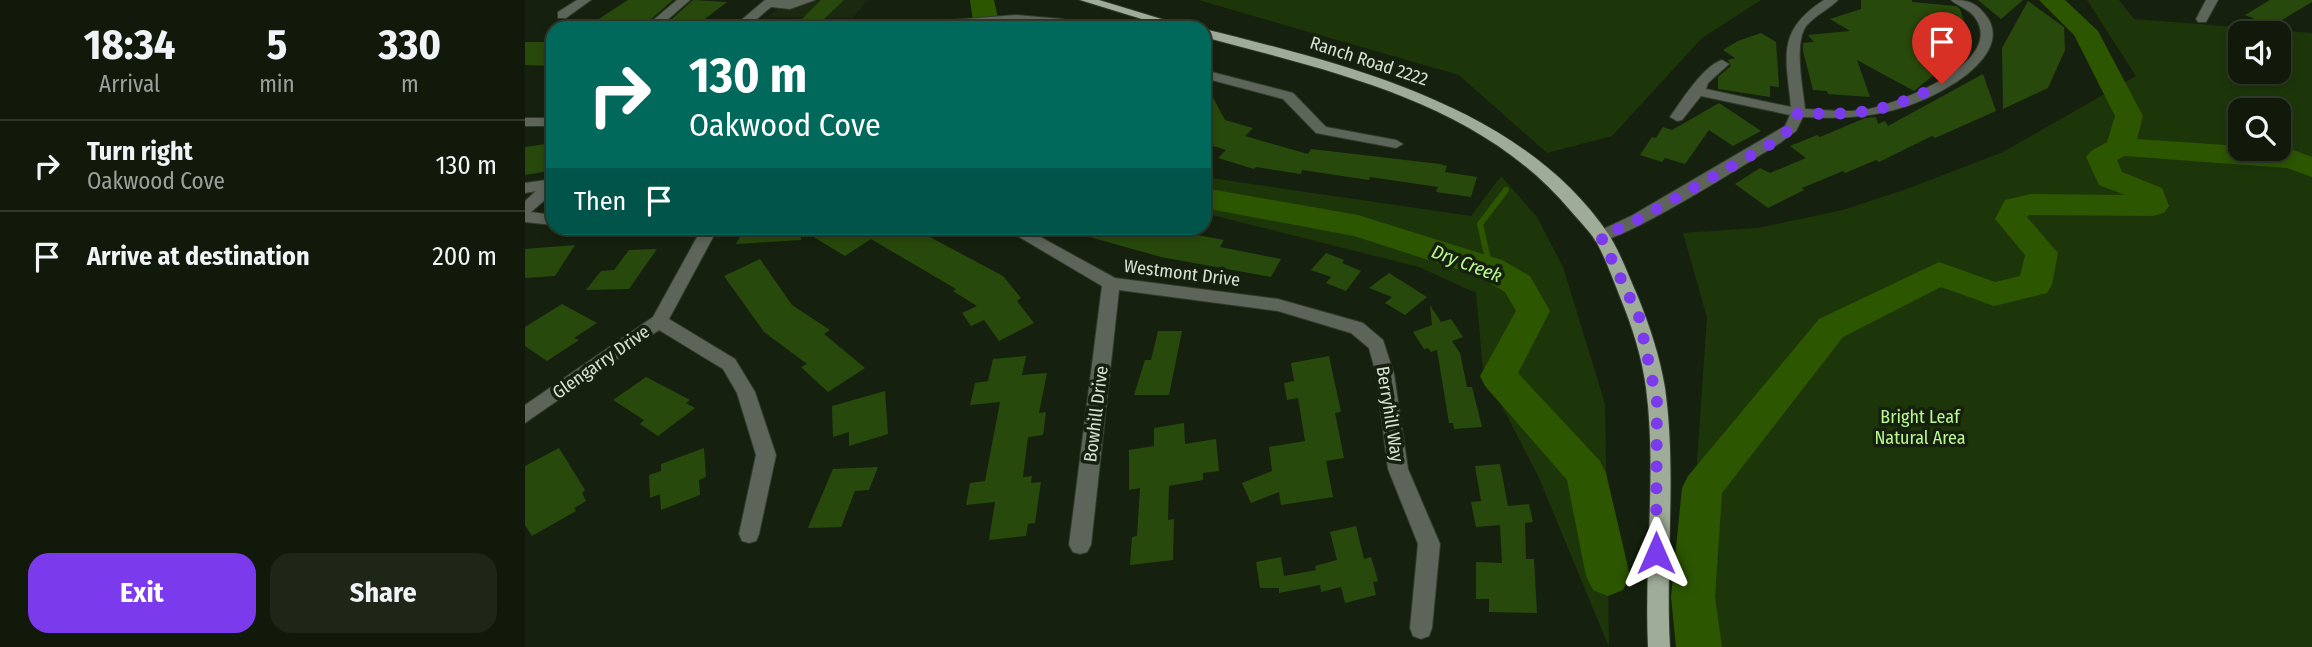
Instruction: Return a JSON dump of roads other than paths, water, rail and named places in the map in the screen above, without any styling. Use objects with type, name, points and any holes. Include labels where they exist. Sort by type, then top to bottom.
[{"type":"main road","points":[[1095,1],[1162,21]]},
{"type":"main road","name":"Ranch Road 2222","points":[[1211,35],[1386,83],[1449,109],[1502,141],[1555,183],[1601,237],[1639,317],[1657,402],[1656,603],[1659,647]]},
{"type":"street","points":[[562,15],[585,0]]},
{"type":"street","points":[[658,21],[684,0]]},
{"type":"street","points":[[747,21],[770,2],[790,5],[809,0]]},
{"type":"street","points":[[1601,237],[1637,220],[1776,141],[1791,128],[1798,113],[1795,47],[1797,30],[1814,11],[1832,0]]},
{"type":"street","points":[[1698,91],[1798,113],[1841,115],[1879,110],[1923,94],[1962,74],[1978,58],[1987,38],[1986,26],[1979,14],[1957,0]]},
{"type":"street","points":[[2202,19],[2212,0]]},
{"type":"street","points":[[981,21],[1045,21]]},
{"type":"street","points":[[1677,117],[1698,91],[1702,81],[1722,64]]},
{"type":"street","points":[[1211,76],[1288,96],[1321,130],[1397,144]]},
{"type":"street","points":[[525,122],[546,122]]},
{"type":"street","points":[[525,188],[546,185]]},
{"type":"street","points":[[525,209],[546,190]]},
{"type":"street","points":[[525,217],[546,219]]},
{"type":"street","name":"Glengarry Drive","points":[[525,415],[659,321],[705,235]]},
{"type":"street","name":"Westmont Drive","points":[[1025,235],[1111,283],[1278,305]]},
{"type":"street","name":"Bowhill Drive","points":[[1080,545],[1111,283]]},
{"type":"street","name":"Berryhill Way","points":[[1278,305],[1357,328],[1377,345],[1385,374],[1398,469],[1429,544],[1421,628]]},
{"type":"street","points":[[659,321],[729,364],[746,391],[766,455],[749,534]]},
{"type":"waterway","name":"Dry Creek","points":[[982,0],[986,21]]},
{"type":"waterway","points":[[2051,0],[2085,31],[2129,116],[2120,147]]},
{"type":"waterway","points":[[1699,647],[1693,597],[1702,488],[1831,328],[1939,274],[1994,294],[2035,285],[2042,253],[2011,219],[2016,207],[2031,204],[2153,206],[2151,195],[2110,178],[2101,157],[2120,147]]},
{"type":"waterway","points":[[2120,147],[2293,159],[2312,168]]},
{"type":"waterway","points":[[1490,268],[1480,224],[1506,190]]},
{"type":"waterway","name":"Dry Creek","points":[[1211,199],[1358,226],[1490,268],[1518,284],[1533,311],[1498,376],[1586,473],[1608,576]]},
{"type":"park label","name":"Bright Leaf Natural Area","points":[[1920,427]]}]
